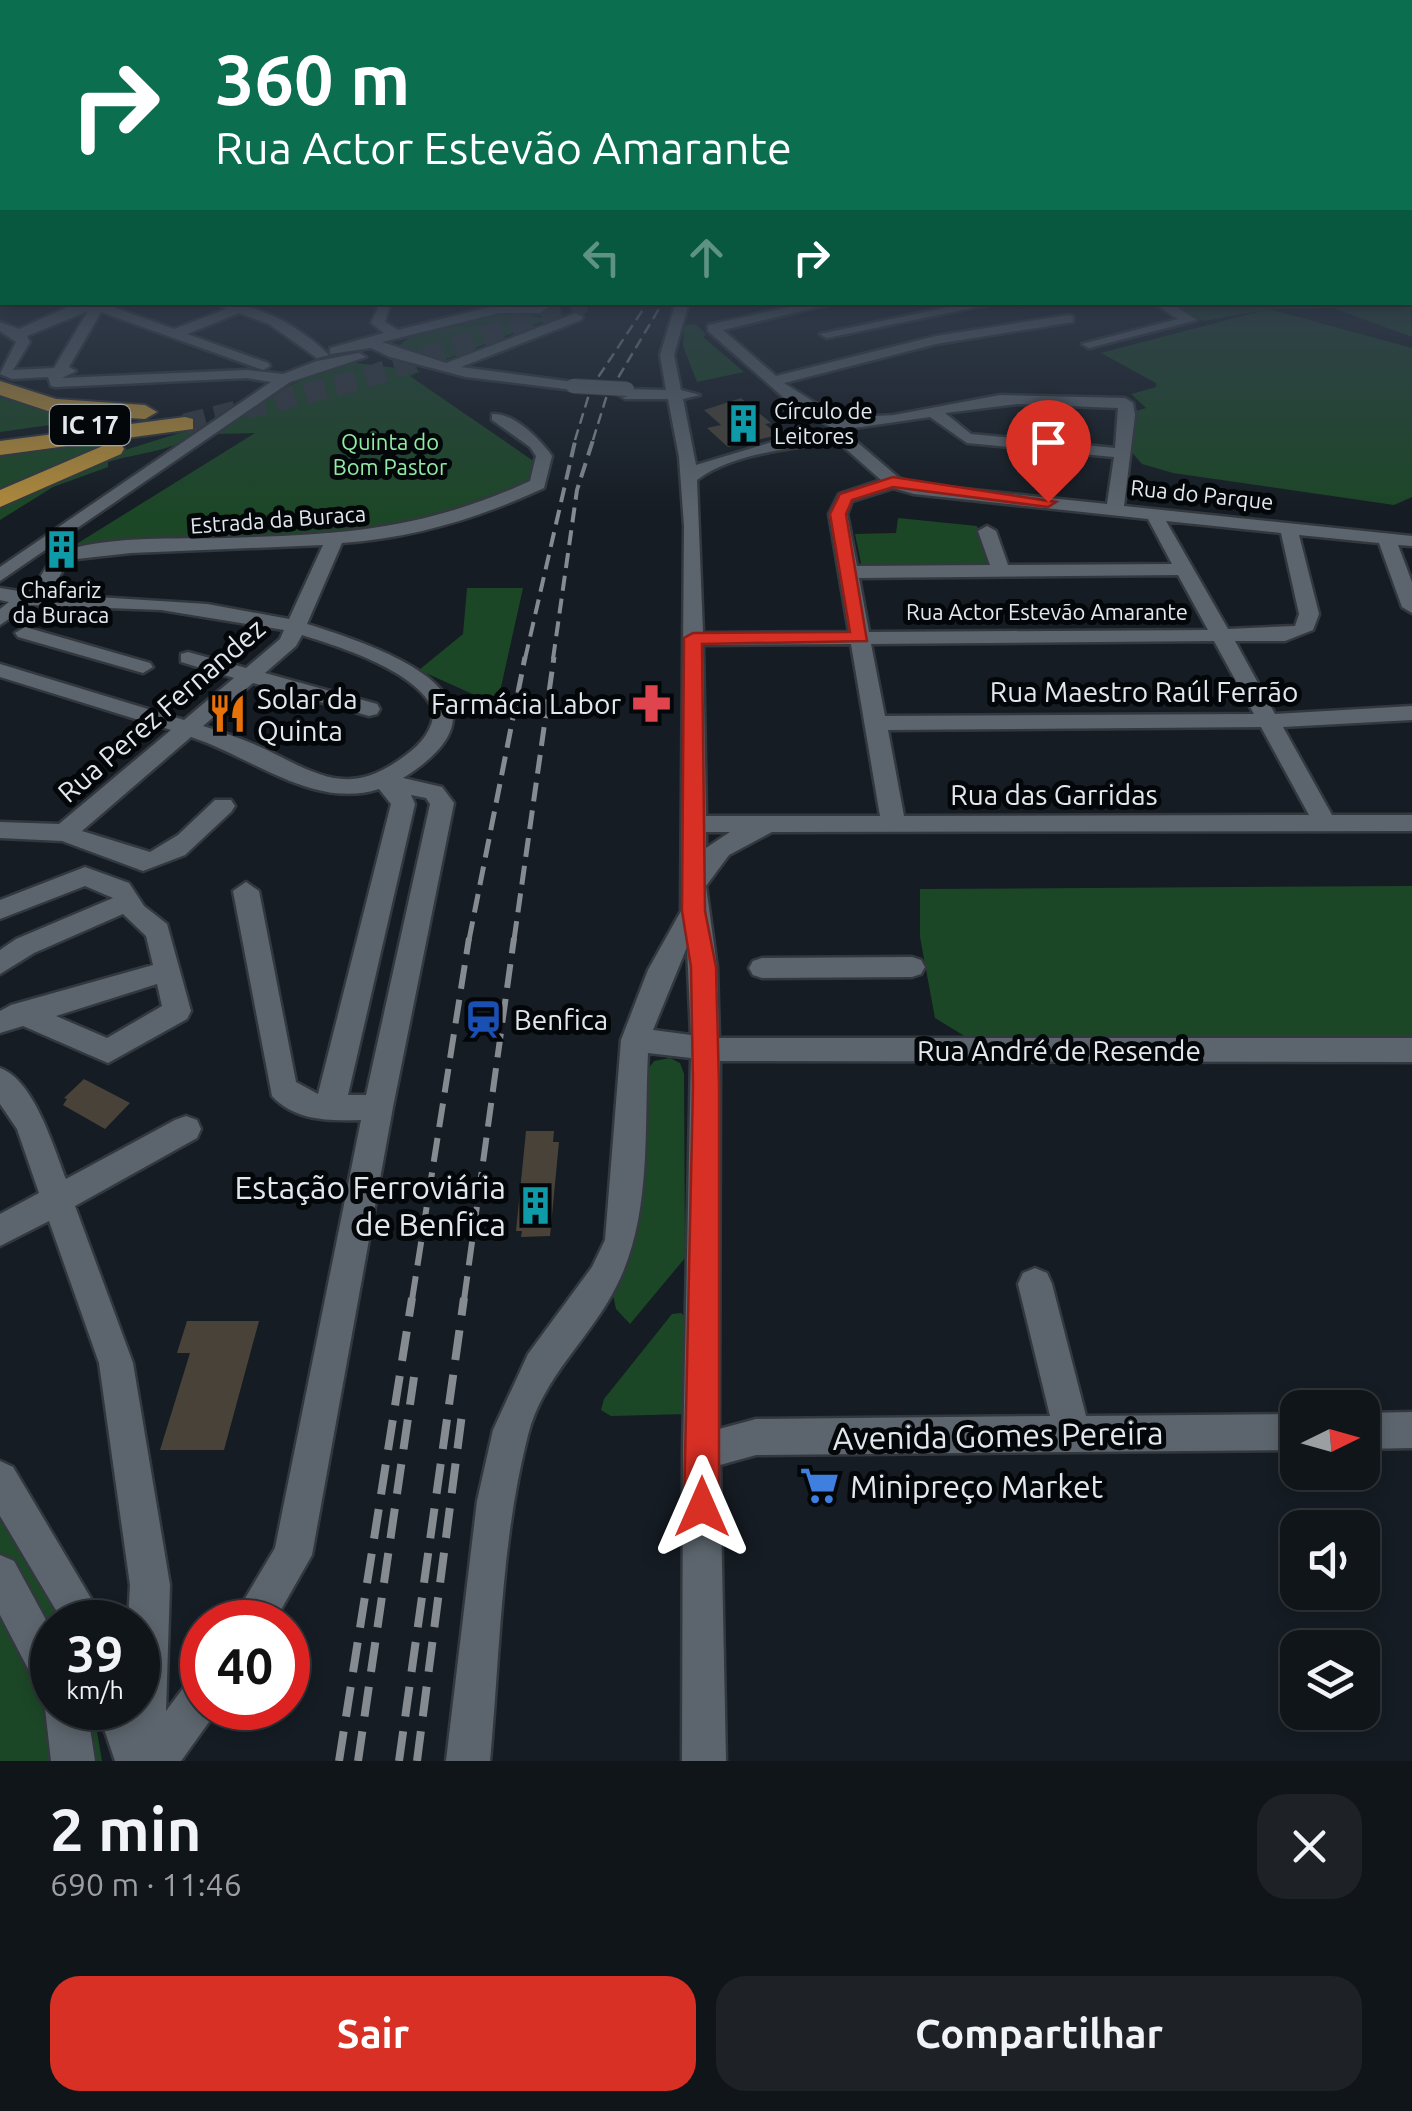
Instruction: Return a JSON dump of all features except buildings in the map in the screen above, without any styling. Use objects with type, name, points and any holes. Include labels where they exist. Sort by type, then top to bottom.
[{"type":"highway","points":[[2,384],[27,397],[80,410],[174,419]]},
{"type":"highway","points":[[0,499],[174,419]]},
{"type":"highway","name":"IC 17","points":[[0,436],[174,419]]},
{"type":"highway","name":"IC 17","points":[[0,448],[174,419]]},
{"type":"street","points":[[2,384],[20,350]]},
{"type":"street","points":[[56,377],[71,350]]},
{"type":"street","points":[[214,350],[277,373]]},
{"type":"street","points":[[315,350],[322,355]]},
{"type":"street","points":[[56,377],[68,385],[277,373],[357,350]]},
{"type":"street","points":[[5,568],[236,414],[277,373],[322,355],[357,350]]},
{"type":"street","points":[[359,350],[523,387],[684,395]]},
{"type":"street","points":[[391,350],[446,368],[572,388]]},
{"type":"street","points":[[446,368],[491,350]]},
{"type":"street","points":[[668,350],[670,373],[684,395],[679,416],[693,526],[694,899],[704,967],[703,1758]]},
{"type":"street","points":[[675,350],[684,395],[701,440],[703,494],[693,526]]},
{"type":"street","points":[[736,350],[893,482]]},
{"type":"street","points":[[848,350],[864,362]]},
{"type":"street","points":[[773,381],[903,350]]},
{"type":"street","points":[[2,384],[12,375],[56,377],[239,360]]},
{"type":"street","points":[[633,392],[665,382],[670,373]]},
{"type":"street","points":[[633,392],[666,402],[679,416]]},
{"type":"street","points":[[686,481],[703,468],[832,430],[988,400],[1087,406],[1124,403],[1127,415],[1115,510]]},
{"type":"street","points":[[933,412],[967,438],[1120,453]]},
{"type":"street","name":"Estrada da Buraca","points":[[31,599],[65,560],[334,541],[402,531],[538,484],[544,462],[542,450],[497,417]]},
{"type":"street","points":[[701,440],[721,453],[764,450]]},
{"type":"street","points":[[703,494],[731,467],[764,450]]},
{"type":"street","points":[[687,457],[703,468],[731,467]]},
{"type":"street","name":"Rua do Parque","points":[[894,825],[838,514],[845,498],[893,482],[914,488],[1412,541]]},
{"type":"street","points":[[1154,514],[1325,822]]},
{"type":"street","name":"Rua Actor Estevão Amarante","points":[[693,638],[1286,635],[1302,630],[1308,622],[1290,528]]},
{"type":"street","points":[[987,531],[1001,570]]},
{"type":"street","points":[[1386,538],[1412,607]]},
{"type":"street","points":[[297,628],[334,541]]},
{"type":"street","points":[[848,572],[1185,569]]},
{"type":"street","points":[[0,594],[184,606],[297,628],[382,658],[441,702],[445,713],[439,732],[385,782]]},
{"type":"street","points":[[0,618],[31,599]]},
{"type":"street","name":"Rua Perez Fernandez","points":[[0,830],[64,832],[289,642],[297,628]]},
{"type":"street","points":[[25,633],[143,666]]},
{"type":"street","points":[[28,679],[72,646]]},
{"type":"street","points":[[188,658],[369,709]]},
{"type":"street","points":[[0,670],[266,756],[329,787],[351,789],[385,782],[434,792],[442,804],[378,1107],[294,1556],[265,1600]]},
{"type":"street","name":"Rua Maestro Raúl Ferrão","points":[[876,723],[1389,718],[1412,712]]},
{"type":"street","points":[[695,777],[723,807],[775,826]]},
{"type":"street","points":[[330,1107],[404,804],[398,791],[385,782]]},
{"type":"street","points":[[64,832],[143,862],[154,861],[173,851],[223,806]]},
{"type":"street","name":"Rua das Garridas","points":[[696,824],[1412,823]]},
{"type":"street","points":[[468,1761],[502,1466],[517,1411],[540,1366],[604,1278],[621,1241],[635,1040],[661,970],[694,899],[704,862],[719,848],[775,826]]},
{"type":"street","points":[[0,910],[86,876],[120,889],[127,902],[158,931],[177,1011],[108,1051],[10,1017]]},
{"type":"street","points":[[246,891],[282,1087],[293,1099],[330,1107],[378,1107]]},
{"type":"street","points":[[0,964],[25,946],[127,902]]},
{"type":"street","points":[[762,968],[912,967]]},
{"type":"street","points":[[10,1017],[167,971]]},
{"type":"street","name":"Rua André de Resende","points":[[635,1040],[705,1050],[1412,1050]]},
{"type":"street","points":[[669,1046],[681,1052],[690,1067],[703,1162]]},
{"type":"street","points":[[1,1083],[30,1124],[60,1198],[116,1363],[150,1585],[140,1761]]},
{"type":"street","points":[[0,1231],[186,1129]]},
{"type":"street","points":[[1035,1284],[1073,1434]]},
{"type":"street","points":[[1380,1431],[1412,1430]]},
{"type":"street","name":"Avenida Gomes Pereira","points":[[701,1452],[756,1437],[1280,1432]]},
{"type":"street","points":[[0,1480],[71,1600]]},
{"type":"street","points":[[0,1575],[30,1630]]},
{"type":"street","points":[[155,1761],[180,1727]]},
{"type":"street","points":[[69,1730],[73,1761]]},
{"type":"street","points":[[127,1730],[140,1761]]},
{"type":"green space","points":[[400,350],[470,350],[442,361]]},
{"type":"green space","points":[[685,350],[718,350],[744,372],[697,382]]},
{"type":"green space","points":[[1412,350],[1412,497],[1394,505],[1173,473],[1142,464],[1128,448],[1133,412],[1146,408],[1131,394],[1156,387],[1156,383],[1101,353]]},
{"type":"green space","name":"Quinta do Bom Pastor","points":[[348,362],[421,371],[410,376],[532,460],[531,483],[445,517],[332,538],[70,548],[255,433],[216,434],[283,388]]},
{"type":"green space","points":[[0,397],[53,410],[114,416],[0,432]]},
{"type":"green space","points":[[189,430],[193,435],[184,441],[108,462],[108,467],[53,487],[0,520],[0,503],[106,456]]},
{"type":"green space","points":[[119,440],[121,444],[0,493],[0,455]]},
{"type":"green space","points":[[898,518],[977,526],[991,568],[862,568],[855,534],[896,533]]},
{"type":"green space","points":[[467,588],[523,588],[497,705],[419,670],[463,634]]},
{"type":"green space","points":[[1412,886],[1412,1041],[971,1040],[935,1018],[920,937],[920,889]]},
{"type":"green space","points":[[670,1058],[680,1063],[684,1074],[685,1258],[630,1324],[616,1309],[612,1290],[635,1238],[641,1100],[646,1072],[654,1061]]},
{"type":"green space","points":[[681,1313],[686,1318],[688,1414],[611,1416],[601,1410],[604,1399],[672,1314]]},
{"type":"green space","points":[[0,1516],[50,1600],[30,1600],[30,1730],[97,1730],[102,1761],[0,1761]]},
{"type":"tunnel","points":[[185,424],[359,380],[445,350]]},
{"type":"railway","points":[[575,440],[591,388],[616,350]]},
{"type":"railway","points":[[593,440],[606,398],[634,350]]},
{"type":"railway","points":[[525,659],[576,437]]},
{"type":"railway","points":[[553,659],[577,490],[594,437]]},
{"type":"railway","points":[[469,940],[525,657]]},
{"type":"railway","points":[[514,940],[554,657]]},
{"type":"railway","points":[[412,1300],[469,938]]},
{"type":"railway","points":[[464,1300],[514,938]]},
{"type":"railway","points":[[339,1761],[412,1298]]},
{"type":"railway","points":[[399,1761],[464,1298]]},
{"type":"railway","points":[[358,1761],[414,1377]]},
{"type":"railway","points":[[417,1761],[462,1414]]},
{"type":"place","name":"Círculo de Leitores","points":[[744,423]]},
{"type":"place","name":"Chafariz da Buraca","points":[[61,550]]},
{"type":"place","name":"Farmácia Labor","points":[[651,703]]},
{"type":"place","name":"Solar da Quinta","points":[[227,714]]},
{"type":"place","name":"Benfica","points":[[484,1019]]},
{"type":"place","name":"Estação Ferroviária de Benfica","points":[[536,1205]]},
{"type":"place","name":"Minipreço Market","points":[[820,1486]]},
{"type":"route","points":[[702,1507],[706,1085],[704,967],[694,911],[693,638],[860,637],[838,514],[845,498],[867,489],[893,482],[914,488],[1048,502]]}]
